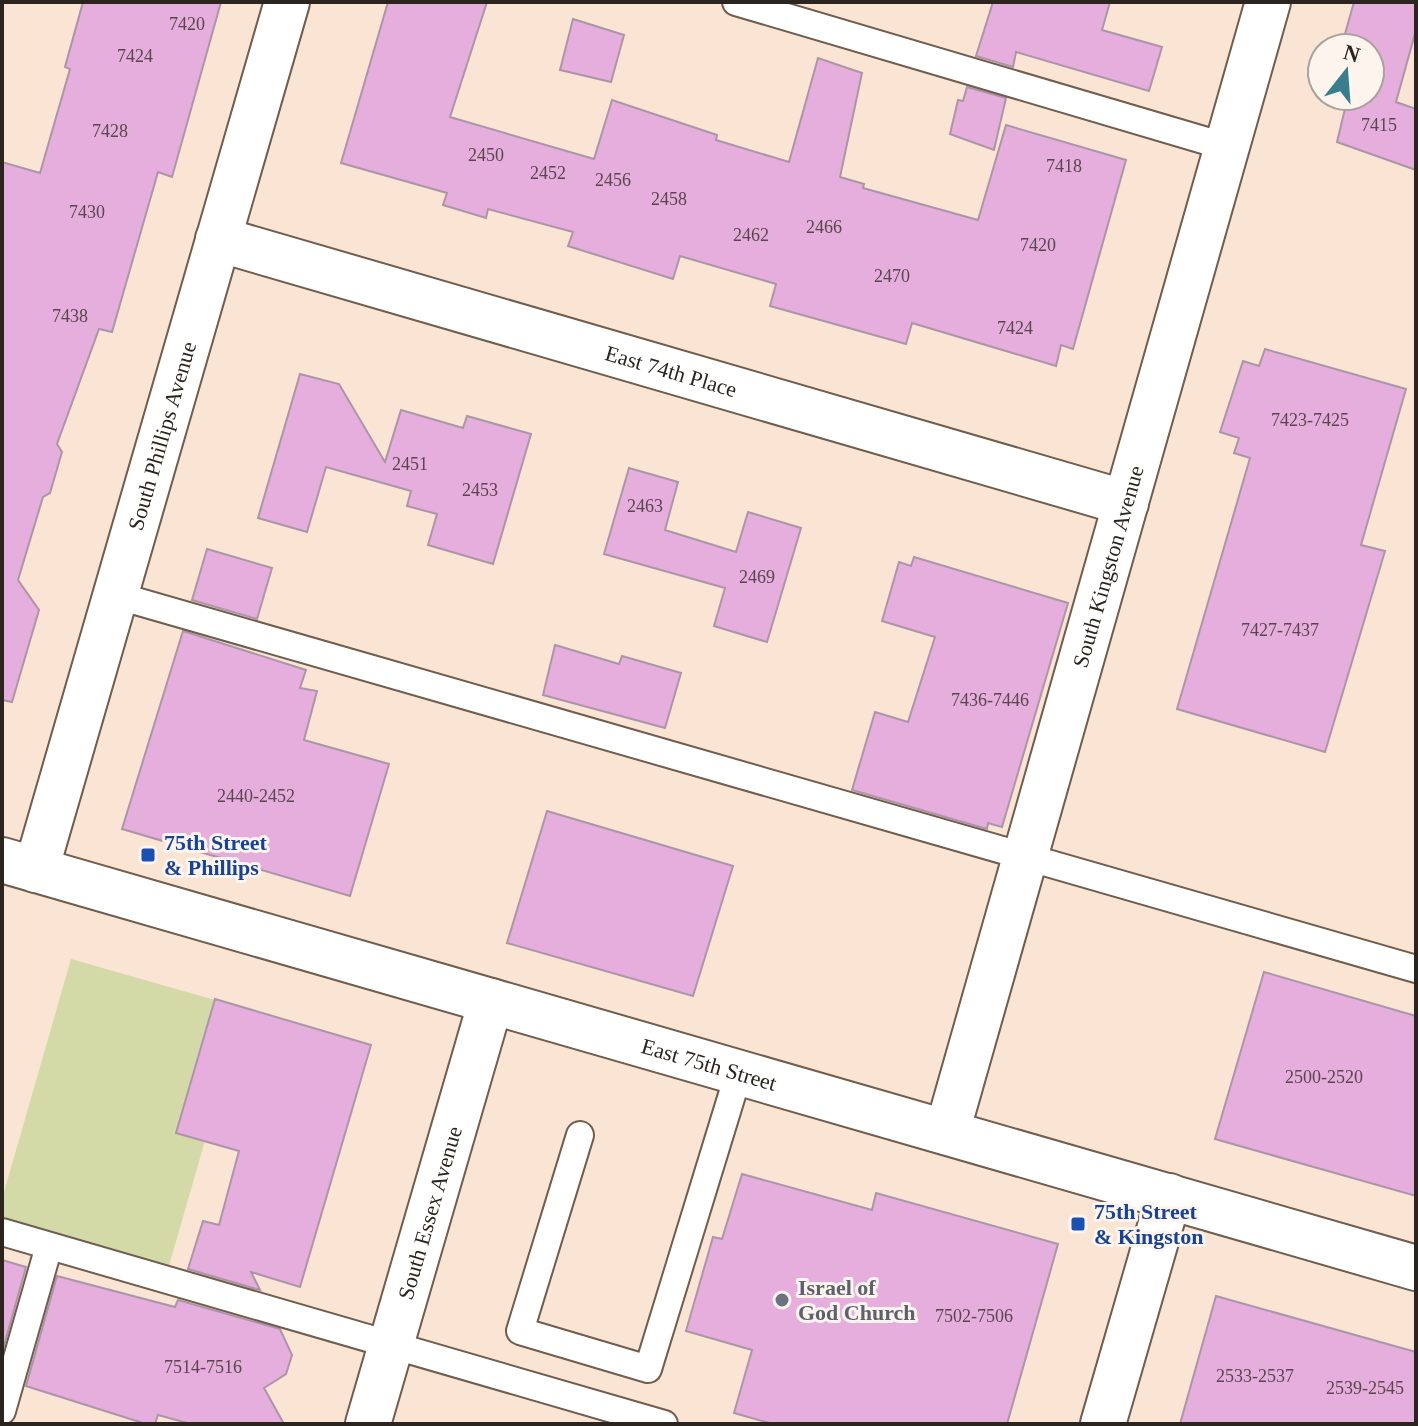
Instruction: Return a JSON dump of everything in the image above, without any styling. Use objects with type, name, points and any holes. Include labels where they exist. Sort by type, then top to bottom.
[{"type":"street","name":"South Phillips Avenue","points":[[19,865],[115,595],[287,2]]},
{"type":"street","name":"South Kingston Avenue","points":[[947,1132],[1028,857],[1268,2]]},
{"type":"street","name":"East 74th Place","points":[[218,239],[1126,503]]},
{"type":"street","name":"East 75th Street","points":[[19,865],[1416,1268]]},
{"type":"street","name":"South Essex Avenue","points":[[368,1424],[491,1001]]},
{"type":"street","points":[[1103,1424],[1169,1196]]},
{"type":"lane","points":[[736,2],[1227,147]]},
{"type":"lane","points":[[115,595],[1416,969]]},
{"type":"lane","points":[[580,1135],[520,1331],[648,1369],[739,1072]]},
{"type":"lane","points":[[2,1232],[664,1424]]},
{"type":"lane","points":[[2,1411],[49,1246]]},
{"type":"green space","points":[[71,959],[243,1008],[169,1266],[2,1217],[2,1199]]},
{"type":"building","points":[[83,2],[221,2],[172,177],[158,172],[112,332],[99,329],[57,444],[62,452],[50,493],[43,497],[18,580],[39,610],[12,702],[2,700],[2,162],[40,173],[70,69],[65,67]]},
{"type":"building","points":[[388,2],[487,2],[450,117],[594,159],[612,100],[717,135],[716,140],[789,162],[818,58],[862,73],[840,177],[864,184],[863,188],[978,220],[1006,125],[1126,160],[1073,349],[1061,345],[1056,366],[912,323],[906,344],[770,306],[776,284],[680,256],[673,279],[568,246],[573,232],[488,209],[486,218],[443,205],[447,193],[341,163]]},
{"type":"building","points":[[993,2],[1110,2],[1102,30],[1162,47],[1149,91],[1016,52],[1013,67],[976,56]]},
{"type":"building","points":[[1354,2],[1416,2],[1416,30],[1396,102],[1416,109],[1416,170],[1337,142],[1344,112],[1386,112],[1386,32],[1346,32]]},
{"type":"building","points":[[573,19],[624,35],[611,82],[560,70]]},
{"type":"building","points":[[967,87],[1006,98],[994,150],[950,134],[958,100],[963,101]]},
{"type":"building","points":[[1265,349],[1406,389],[1361,545],[1385,551],[1325,752],[1177,709],[1250,458],[1234,453],[1239,438],[1220,432],[1243,361],[1259,366]]},
{"type":"building","points":[[300,374],[339,384],[385,462],[401,410],[463,428],[467,416],[531,434],[493,564],[428,545],[437,514],[407,506],[411,491],[326,467],[307,532],[258,518]]},
{"type":"building","points":[[629,468],[678,482],[665,530],[736,552],[748,512],[801,528],[767,642],[714,626],[725,588],[604,554]]},
{"type":"building","points":[[207,549],[272,568],[257,619],[192,600]]},
{"type":"building","points":[[914,557],[1068,603],[1002,827],[988,823],[987,829],[852,790],[875,712],[908,722],[935,637],[882,621],[899,562],[911,566]]},
{"type":"building","points":[[183,631],[306,670],[300,688],[317,691],[304,740],[389,764],[350,896],[122,829]]},
{"type":"building","points":[[555,645],[619,664],[622,656],[681,673],[665,728],[543,695]]},
{"type":"building","points":[[547,811],[733,866],[693,996],[507,943]]},
{"type":"building","points":[[1264,972],[1416,1016],[1416,1196],[1215,1139]]},
{"type":"building","points":[[215,999],[371,1045],[300,1287],[251,1272],[260,1290],[188,1269],[203,1221],[219,1225],[239,1151],[176,1133]]},
{"type":"building","points":[[742,1174],[872,1210],[876,1193],[1058,1244],[1007,1424],[773,1424],[734,1413],[752,1350],[686,1331],[713,1237],[722,1239]]},
{"type":"building","points":[[2,1260],[26,1267],[2,1353]]},
{"type":"building","points":[[57,1276],[175,1307],[178,1300],[280,1329],[292,1355],[286,1374],[264,1388],[284,1424],[191,1424],[158,1415],[155,1424],[146,1424],[26,1386]]},
{"type":"building","points":[[1216,1296],[1416,1352],[1416,1424],[1180,1424]]},
{"type":"place","name":"75th Street & Phillips","points":[[148,855]]},
{"type":"place","name":"75th Street & Kingston","points":[[1078,1224]]},
{"type":"place","name":"Israel of God Church","points":[[782,1300]]}]
